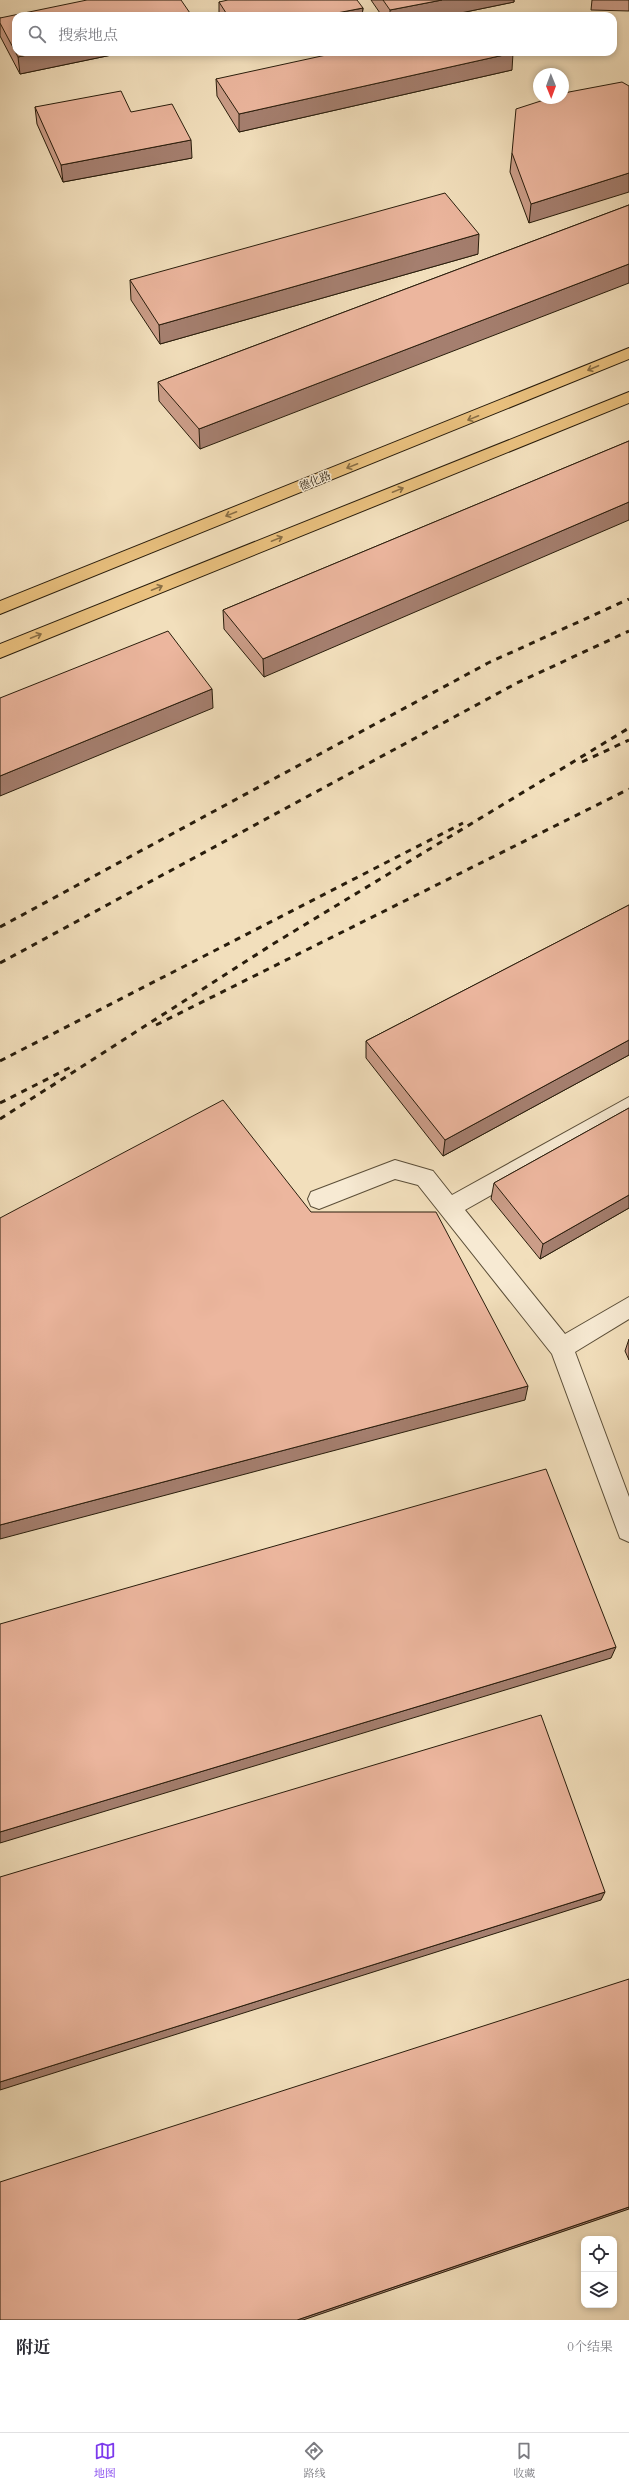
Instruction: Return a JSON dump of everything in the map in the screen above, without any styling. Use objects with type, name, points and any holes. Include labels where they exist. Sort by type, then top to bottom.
[{"type":"main road","name":"德化路","points":[[0,608],[629,353]]},
{"type":"main road","points":[[0,651],[629,397]]},
{"type":"street","points":[[449,1208],[629,1106]]},
{"type":"street","points":[[319,1200],[395,1169],[425,1178],[562,1348],[629,1530]]},
{"type":"street","points":[[562,1348],[629,1307]]},
{"type":"building","points":[[87,0],[181,0],[189,12],[29,12]]},
{"type":"building","points":[[228,0],[357,0],[363,8],[342,12],[225,12],[219,2]]},
{"type":"building","points":[[383,0],[442,0],[390,10]]},
{"type":"building","points":[[12,16],[12,46],[0,23],[0,18]]},
{"type":"building","points":[[322,56],[500,56],[239,114],[216,79]]},
{"type":"building","points":[[622,82],[629,86],[629,173],[531,204],[512,153],[516,109],[533,104],[569,104],[569,92]]},
{"type":"building","points":[[121,91],[131,112],[172,104],[191,140],[61,165],[35,107]]},
{"type":"building","points":[[445,193],[479,234],[159,325],[130,280]]},
{"type":"building","points":[[629,205],[629,264],[199,429],[158,382]]},
{"type":"building","points":[[629,441],[629,502],[263,659],[223,610]]},
{"type":"building","points":[[168,631],[212,689],[0,776],[0,698]]},
{"type":"building","points":[[629,905],[629,1040],[445,1140],[366,1041]]},
{"type":"building","points":[[223,1100],[311,1212],[436,1212],[528,1386],[0,1525],[0,1218]]},
{"type":"building","points":[[629,1108],[629,1195],[543,1244],[494,1183]]},
{"type":"building","points":[[546,1469],[616,1647],[0,1832],[0,1624]]},
{"type":"building","points":[[541,1715],[605,1892],[0,2082],[0,1877]]},
{"type":"building","points":[[629,1979],[629,2207],[297,2320],[0,2320],[0,2182]]},
{"type":"railway","points":[[0,927],[488,663],[629,599]]},
{"type":"railway","points":[[0,963],[517,683],[629,631]]},
{"type":"railway","points":[[0,1119],[273,944],[629,728]]},
{"type":"railway","points":[[582,762],[629,740]]},
{"type":"railway","points":[[156,1025],[629,789]]},
{"type":"railway","points":[[0,1061],[463,823]]},
{"type":"railway","points":[[0,1103],[75,1065]]}]
